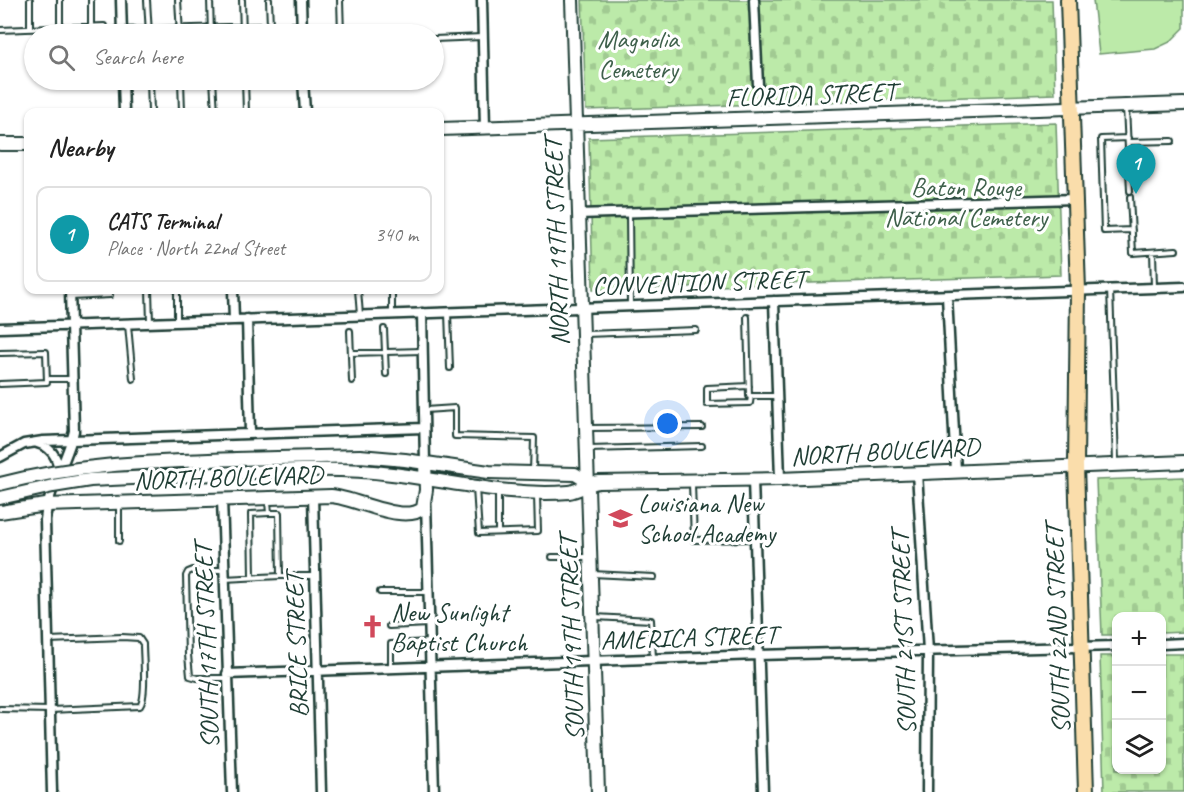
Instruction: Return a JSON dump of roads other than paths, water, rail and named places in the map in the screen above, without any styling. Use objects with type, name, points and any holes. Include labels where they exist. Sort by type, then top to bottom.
[{"type":"main road","name":"SOUTH 22ND STREET","points":[[1068,0],[1078,290],[1076,465],[1086,792]]},
{"type":"street","points":[[121,0],[122,24]]},
{"type":"street","points":[[301,0],[302,24]]},
{"type":"street","points":[[482,0],[485,128]]},
{"type":"street","name":"NORTH 19TH STREET","points":[[572,0],[574,125],[588,483]]},
{"type":"street","points":[[754,0],[758,85]]},
{"type":"street","points":[[123,90],[124,108]]},
{"type":"street","points":[[304,90],[305,108]]},
{"type":"street","name":"FLORIDA STREET","points":[[444,129],[1184,104]]},
{"type":"street","points":[[0,144],[24,144]]},
{"type":"street","points":[[578,214],[1075,199]]},
{"type":"street","name":"CONVENTION STREET","points":[[0,328],[582,306],[1184,287]]},
{"type":"street","points":[[52,792],[45,530],[46,505],[72,440],[75,418],[70,294]]},
{"type":"street","points":[[233,294],[234,320]]},
{"type":"street","points":[[947,296],[956,471]]},
{"type":"street","points":[[774,301],[780,478]]},
{"type":"street","points":[[422,313],[434,792]]},
{"type":"street","points":[[247,319],[250,433]]},
{"type":"street","name":"NORTH BOULEVARD","points":[[0,457],[16,447],[34,442],[424,428]]},
{"type":"street","points":[[34,442],[50,448],[57,461],[59,472]]},
{"type":"street","name":"NORTH BOULEVARD","points":[[0,484],[96,465],[360,456],[489,472],[575,474],[588,483]]},
{"type":"street","name":"NORTH BOULEVARD","points":[[0,498],[53,486],[100,479],[334,470],[391,473],[498,490],[572,492],[588,483],[753,479],[1184,462]]},
{"type":"street","name":"SOUTH 21ST STREET","points":[[917,473],[928,651],[927,792]]},
{"type":"street","points":[[753,479],[763,792]]},
{"type":"street","name":"SOUTH 19TH STREET","points":[[588,483],[598,792]]},
{"type":"street","name":"BRICE STREET","points":[[313,496],[321,792]]},
{"type":"street","name":"NORTH BOULEVARD","points":[[0,512],[46,505],[340,496],[394,513],[410,514],[420,511],[426,498]]},
{"type":"street","name":"SOUTH 17TH STREET","points":[[222,499],[232,792]]},
{"type":"street","points":[[1166,644],[1184,643]]},
{"type":"street","name":"AMERICA STREET","points":[[227,676],[758,655],[1112,646]]},
{"type":"lane","points":[[30,0],[30,24]]},
{"type":"lane","points":[[60,0],[60,24]]},
{"type":"lane","points":[[91,0],[91,24]]},
{"type":"lane","points":[[147,0],[148,24]]},
{"type":"lane","points":[[178,0],[180,24]]},
{"type":"lane","points":[[210,0],[211,24]]},
{"type":"lane","points":[[242,0],[243,24]]},
{"type":"lane","points":[[269,0],[272,24]]},
{"type":"lane","points":[[340,0],[341,24]]},
{"type":"lane","points":[[0,30],[24,29]]},
{"type":"lane","points":[[444,39],[483,37]]},
{"type":"lane","points":[[150,90],[151,108]]},
{"type":"lane","points":[[181,90],[182,108]]},
{"type":"lane","points":[[213,90],[214,108]]},
{"type":"lane","points":[[245,90],[246,108]]},
{"type":"lane","points":[[1126,106],[1130,190]]},
{"type":"lane","points":[[1132,230],[1104,231],[1101,139],[1172,141]]},
{"type":"lane","points":[[1131,196],[1133,253],[1176,250]]},
{"type":"lane","points":[[628,212],[630,305]]},
{"type":"lane","points":[[1153,252],[1154,287]]},
{"type":"lane","points":[[1110,289],[1116,464]]},
{"type":"lane","points":[[90,294],[110,295]]},
{"type":"lane","points":[[148,294],[150,323]]},
{"type":"lane","points":[[177,294],[177,322]]},
{"type":"lane","points":[[358,294],[360,315]]},
{"type":"lane","points":[[392,294],[392,314]]},
{"type":"lane","points":[[448,312],[450,368]]},
{"type":"lane","points":[[747,317],[750,403],[707,404],[707,388],[749,386]]},
{"type":"lane","points":[[128,324],[133,380]]},
{"type":"lane","points":[[384,329],[386,374]]},
{"type":"lane","points":[[583,334],[696,330]]},
{"type":"lane","points":[[350,331],[352,381]]},
{"type":"lane","points":[[351,353],[423,351]]},
{"type":"lane","points":[[0,353],[46,352],[47,379],[47,382],[0,384]]},
{"type":"lane","points":[[47,379],[74,379]]},
{"type":"lane","points":[[751,396],[777,396]]},
{"type":"lane","points":[[424,410],[455,408],[455,436],[534,438],[533,474]]},
{"type":"lane","points":[[586,428],[702,427]]},
{"type":"lane","points":[[587,448],[702,446]]},
{"type":"lane","points":[[692,480],[694,540],[755,539]]},
{"type":"lane","points":[[476,487],[479,534],[538,531],[537,492]]},
{"type":"lane","points":[[498,490],[498,532]]},
{"type":"lane","points":[[268,498],[268,513]]},
{"type":"lane","points":[[119,503],[119,542]]},
{"type":"lane","points":[[252,578],[251,514],[279,513],[280,576]]},
{"type":"lane","points":[[552,557],[591,557]]},
{"type":"lane","points":[[227,676],[197,678],[190,676],[186,576],[188,572],[193,570],[252,578],[315,576]]},
{"type":"lane","points":[[591,574],[654,577]]},
{"type":"lane","points":[[380,592],[428,592]]},
{"type":"lane","points":[[593,617],[651,620],[654,659]]},
{"type":"lane","points":[[389,626],[429,624]]},
{"type":"lane","points":[[0,709],[50,710],[140,706],[143,702],[145,691],[143,644],[139,638],[48,640]]},
{"type":"lane","points":[[391,669],[391,644],[430,642]]},
{"type":"place","name":"CATS Terminal","points":[[1136,194]]},
{"type":"place","name":"Louisiana New School Academy","points":[[620,518]]},
{"type":"place","name":"New Sunlight Baptist Church","points":[[373,627]]},
{"type":"park label","name":"Magnolia Cemetery","points":[[638,54]]},
{"type":"park label","name":"Baton Rouge National Cemetery","points":[[966,202]]}]
